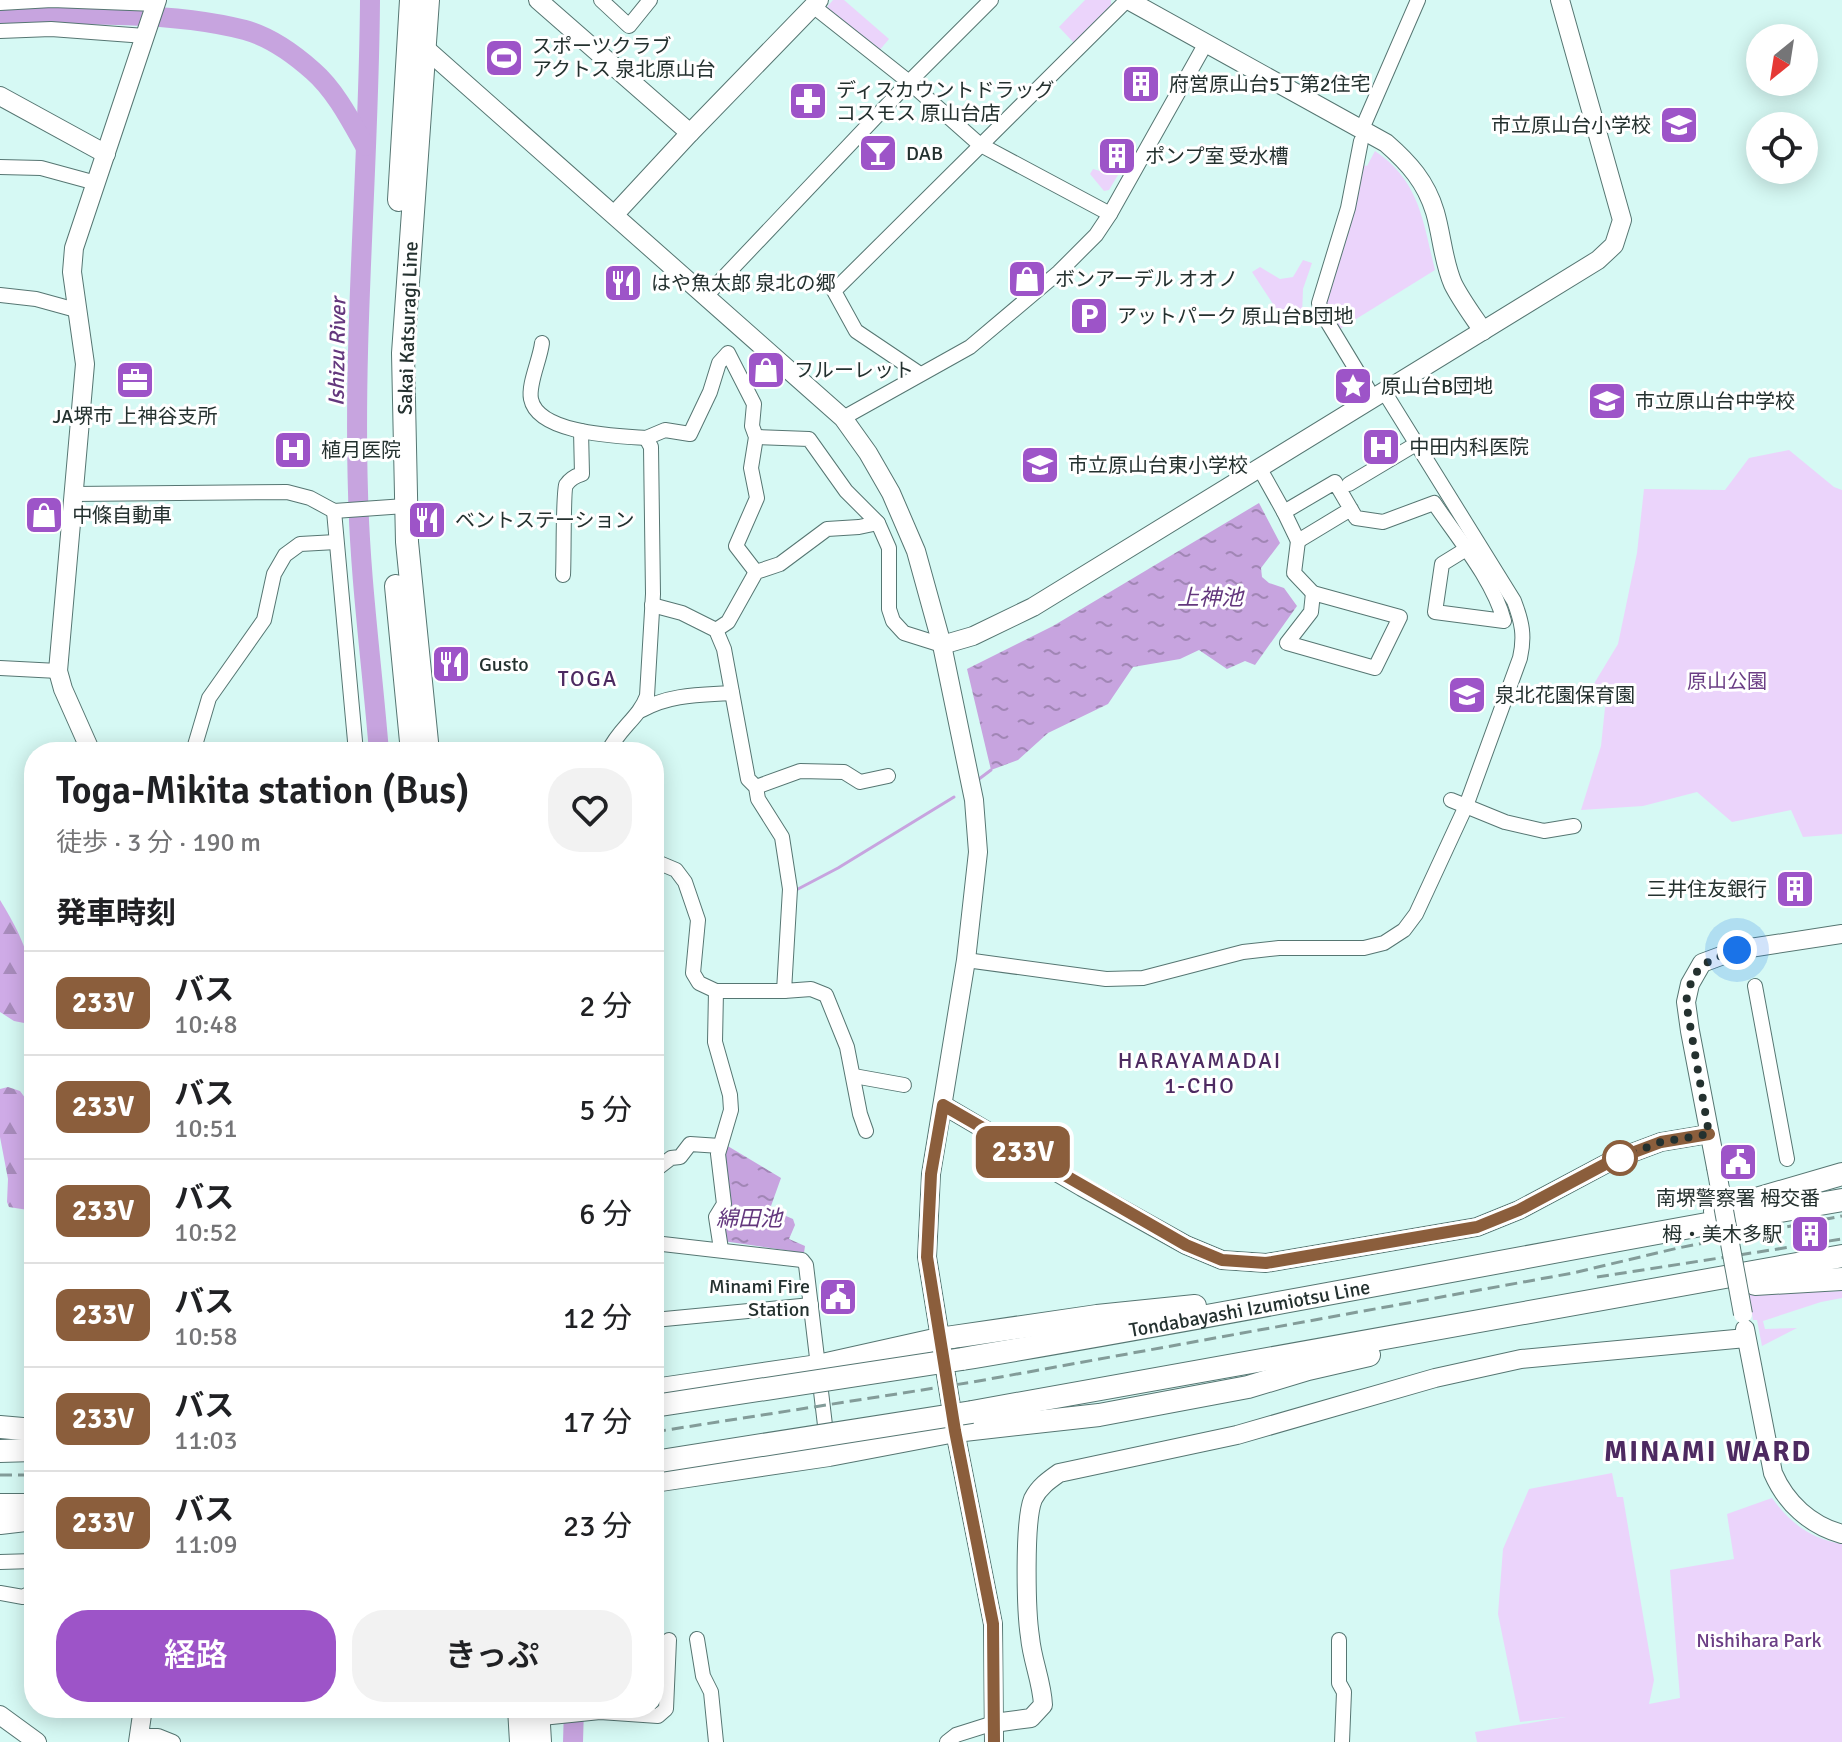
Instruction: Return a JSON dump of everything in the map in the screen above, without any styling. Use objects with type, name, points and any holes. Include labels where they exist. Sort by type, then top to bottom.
[{"type":"main road","name":"Sakai Katsuragi Line","points":[[411,0],[416,47],[403,353],[391,507],[411,742]]},
{"type":"main road","name":"Sakai Katsuragi Line","points":[[416,47],[428,0]]},
{"type":"main road","name":"Sakai Katsuragi Line","points":[[391,507],[426,742]]},
{"type":"main road","points":[[1645,1235],[1737,1204],[1842,1174]]},
{"type":"main road","name":"Tondabayashi Izumiotsu Line","points":[[664,1404],[962,1359],[1360,1290],[1842,1200]]},
{"type":"main road","points":[[664,1460],[972,1412],[1842,1256]]},
{"type":"main road","points":[[1616,1296],[1686,1294],[1770,1282],[1842,1279]]},
{"type":"main road","points":[[664,1389],[818,1366],[939,1339],[1097,1316],[1360,1290]]},
{"type":"main road","points":[[664,1480],[829,1455],[955,1431],[1099,1415],[1248,1387],[1308,1369],[1418,1344],[1512,1315]]},
{"type":"main road","points":[[0,1427],[24,1430]]},
{"type":"main road","points":[[0,1434],[24,1432]]},
{"type":"main road","points":[[0,1451],[24,1450]]},
{"type":"main road","points":[[0,1505],[24,1505]]},
{"type":"main road","points":[[0,1520],[24,1519]]},
{"type":"main road","points":[[531,1719],[540,1742]]},
{"type":"street","points":[[0,3],[52,0],[156,4],[74,248],[72,272],[85,364],[58,671],[87,742]]},
{"type":"street","points":[[538,0],[690,133]]},
{"type":"street","points":[[601,0],[629,26],[650,0]]},
{"type":"street","points":[[707,295],[991,0]]},
{"type":"street","points":[[920,374],[856,331],[834,291],[979,144],[1128,0],[1386,143],[1410,164],[1423,182],[1436,214],[1442,249],[1454,285],[1483,331]]},
{"type":"street","points":[[1365,122],[1418,0]]},
{"type":"street","points":[[756,437],[809,439],[846,491],[878,523],[889,548],[889,609],[893,621],[904,633],[942,645],[973,636],[1033,607],[1260,469],[1376,391],[1483,331],[1598,260],[1614,245],[1622,220],[1560,0]]},
{"type":"street","points":[[615,214],[813,2],[979,144],[1110,214]]},
{"type":"street","points":[[0,31],[51,29],[145,35]]},
{"type":"street","points":[[843,418],[970,347],[1059,272],[1096,235],[1206,43]]},
{"type":"street","points":[[416,47],[615,214],[843,418],[868,453],[901,512],[916,551],[942,645],[974,800],[978,852],[966,960],[931,1174],[927,1257],[955,1431],[993,1624],[994,1733]]},
{"type":"street","points":[[0,96],[106,154]]},
{"type":"street","points":[[1361,141],[1348,208],[1319,303],[1322,313],[1416,444],[1471,547],[1500,605],[1504,621],[1435,612],[1442,564],[1471,547]]},
{"type":"street","points":[[0,167],[41,168],[96,183]]},
{"type":"street","points":[[0,295],[36,299],[76,310]]},
{"type":"street","points":[[542,343],[530,387],[531,400],[543,416],[581,431],[646,438],[665,430],[690,434],[710,392],[719,363],[728,353],[754,404],[752,426],[756,437],[751,468],[757,498],[736,546],[756,572]]},
{"type":"street","points":[[563,575],[566,527],[563,493],[574,476],[582,474],[581,431]]},
{"type":"street","points":[[642,710],[647,696],[652,605],[651,447],[646,438]]},
{"type":"street","points":[[1349,484],[1416,444]]},
{"type":"street","points":[[1260,469],[1298,541],[1294,573],[1313,593],[1400,617],[1375,668],[1287,643],[1311,612],[1313,593]]},
{"type":"street","points":[[966,960],[1106,979],[1143,978],[1243,952],[1279,948],[1364,948],[1384,943],[1404,930],[1416,914],[1458,803],[1520,658],[1524,640],[1522,620],[1514,601],[1434,503],[1383,522],[1356,518],[1335,482],[1284,512]]},
{"type":"street","points":[[73,494],[287,492],[337,510],[391,507]]},
{"type":"street","points":[[1298,541],[1351,509]]},
{"type":"street","points":[[337,510],[336,542],[355,742]]},
{"type":"street","points":[[716,630],[728,622],[756,572],[780,564],[827,529],[878,523]]},
{"type":"street","points":[[196,742],[209,698],[264,620],[274,574],[285,555],[300,544],[336,542]]},
{"type":"street","points":[[652,605],[682,613],[716,630],[724,649],[748,779],[756,787],[758,799],[782,837],[790,889],[784,991]]},
{"type":"street","points":[[0,668],[58,671]]},
{"type":"street","points":[[612,742],[642,710],[655,702],[675,697],[732,693]]},
{"type":"street","points":[[756,787],[800,771],[844,772],[860,782],[888,776]]},
{"type":"street","points":[[1458,803],[1505,822],[1544,831],[1574,826]]},
{"type":"street","points":[[664,865],[676,870],[685,882],[698,920],[693,973],[699,983],[716,991],[811,989],[826,995],[847,1047],[866,1131]]},
{"type":"street","points":[[1842,934],[1737,950],[1702,963],[1690,984],[1686,1002],[1773,1473],[1781,1490],[1807,1517],[1842,1534]]},
{"type":"street","points":[[1755,986],[1787,1159]]},
{"type":"street","points":[[716,991],[715,1042],[730,1095],[731,1110],[718,1154],[724,1204],[716,1217],[721,1249]]},
{"type":"street","points":[[854,1076],[904,1085]]},
{"type":"street","points":[[943,1105],[1186,1245],[1222,1260],[1266,1263],[1477,1227],[1519,1210],[1613,1160],[1661,1142],[1709,1134]]},
{"type":"street","points":[[664,1163],[680,1157],[690,1144],[720,1146]]},
{"type":"street","points":[[664,1243],[802,1260],[806,1265],[829,1455]]},
{"type":"street","points":[[664,1319],[811,1305]]},
{"type":"street","points":[[947,1742],[956,1735],[994,1733],[1031,1718],[1043,1705],[1030,1638],[1027,1521],[1033,1499],[1043,1484],[1059,1473],[1237,1435],[1435,1378],[1521,1359],[1746,1338]]},
{"type":"street","points":[[0,1562],[24,1561]]},
{"type":"street","points":[[0,1593],[24,1596]]},
{"type":"street","points":[[697,1639],[703,1676],[711,1692],[716,1742]]},
{"type":"street","points":[[664,1711],[669,1640]]},
{"type":"street","points":[[1339,1640],[1339,1683],[1344,1692],[1342,1742]]},
{"type":"street","points":[[0,1715],[37,1742]]},
{"type":"street","points":[[141,1718],[138,1739],[158,1736],[173,1742]]},
{"type":"green space","points":[[833,0],[844,0],[889,39],[878,52],[827,12]]},
{"type":"green space","points":[[1085,0],[1111,0],[1111,7],[1074,43],[1059,27]]},
{"type":"green space","points":[[1375,151],[1390,163],[1411,189],[1423,219],[1435,270],[1340,329],[1324,300],[1353,217],[1363,165],[1367,166]]},
{"type":"green space","points":[[1105,161],[1121,170],[1109,190],[1104,191],[1090,174],[1093,169],[1100,171]]},
{"type":"green space","points":[[1303,260],[1312,263],[1303,289],[1302,316],[1288,327],[1252,272],[1260,267],[1280,279],[1293,277]]},
{"type":"green space","name":"原山公園","points":[[1789,450],[1834,487],[1842,490],[1842,834],[1803,837],[1791,810],[1732,822],[1697,792],[1643,806],[1581,810],[1601,746],[1606,698],[1589,692],[1618,644],[1637,553],[1644,489],[1725,490],[1749,458]]},
{"type":"green space","points":[[0,900],[24,946],[24,1023],[0,1012]]},
{"type":"green space","points":[[8,1087],[20,1091],[24,1096],[24,1209],[9,1207],[7,1202],[8,1179],[0,1137],[0,1089]]},
{"type":"green space","points":[[1842,1291],[1842,1298],[1763,1321],[1765,1329],[1797,1328],[1762,1346],[1757,1320],[1753,1320],[1749,1294]]},
{"type":"green space","name":"Nishihara Park","points":[[1612,1473],[1617,1497],[1623,1497],[1654,1680],[1649,1704],[1680,1698],[1670,1570],[1734,1559],[1727,1514],[1772,1498],[1802,1528],[1842,1544],[1842,1742],[1477,1742],[1475,1732],[1566,1717],[1520,1722],[1498,1614],[1503,1549],[1529,1489]]},
{"type":"water","name":"上神池","points":[[1259,503],[1280,543],[1261,568],[1262,577],[1284,588],[1297,606],[1255,665],[1245,661],[1227,669],[1199,650],[1180,659],[1133,667],[1108,704],[1048,733],[1018,760],[991,770],[967,669],[1053,626]]},
{"type":"water","name":"綿田池","points":[[726,1145],[781,1178],[772,1210],[793,1219],[795,1225],[789,1239],[805,1246],[804,1253],[723,1241],[722,1152]]},
{"type":"waterway","name":"Ishizu River","points":[[370,0],[357,430],[361,557],[378,742]]},
{"type":"waterway","points":[[0,16],[155,17],[217,24],[254,33],[290,52],[321,79],[342,106],[365,146]]},
{"type":"waterway","points":[[979,779],[991,770]]},
{"type":"waterway","points":[[798,889],[954,797]]},
{"type":"waterway","name":"Ishizu River","points":[[573,1742],[574,1718]]},
{"type":"railway","points":[[664,1430],[973,1382],[1573,1273],[1678,1248],[1842,1216]]},
{"type":"railway","points":[[1597,1277],[1842,1239]]},
{"type":"railway","points":[[0,1475],[24,1475]]},
{"type":"bus line","name":"233V","points":[[994,1742],[993,1624],[955,1431],[927,1257],[931,1174],[943,1105],[1186,1245],[1222,1260],[1266,1263],[1477,1227],[1519,1210],[1613,1160],[1661,1142],[1709,1134]]},
{"type":"place","name":"スポーツクラブ アクトス 泉北原山台","points":[[504,58]]},
{"type":"place","name":"府営原山台5丁第2住宅","points":[[1141,84]]},
{"type":"place","name":"ディスカウントドラッグ コスモス 原山台店","points":[[808,101]]},
{"type":"place","name":"市立原山台小学校","points":[[1679,125]]},
{"type":"place","name":"DAB","points":[[878,153]]},
{"type":"place","name":"ポンプ室 受水槽","points":[[1117,156]]},
{"type":"place","name":"ボンアーデル オオノ","points":[[1027,279]]},
{"type":"place","name":"はや魚太郎 泉北の郷","points":[[623,283]]},
{"type":"place","name":"アットパーク 原山台B団地","points":[[1089,316]]},
{"type":"place","name":"フルーレット","points":[[766,370]]},
{"type":"place","name":"JA堺市 上神谷支所","points":[[135,380]]},
{"type":"place","name":"原山台B団地","points":[[1353,386]]},
{"type":"place","name":"市立原山台中学校","points":[[1607,401]]},
{"type":"place","name":"中田内科医院","points":[[1381,447]]},
{"type":"place","name":"植月医院","points":[[293,450]]},
{"type":"place","name":"市立原山台東小学校","points":[[1040,465]]},
{"type":"place","name":"中條自動車","points":[[44,515]]},
{"type":"place","name":"ベントステーション","points":[[427,520]]},
{"type":"place","name":"Gusto","points":[[451,664]]},
{"type":"place","name":"泉北花園保育園","points":[[1467,695]]},
{"type":"place","name":"三井住友銀行","points":[[1795,889]]},
{"type":"place","name":"南堺警察署 栂交番","points":[[1738,1162]]},
{"type":"place","name":"栂・美木多駅","points":[[1810,1234]]},
{"type":"place","name":"Minami Fire Station","points":[[838,1297]]},
{"type":"district","name":"TOGA","points":[[588,678]]},
{"type":"district","name":"HARAYAMADAI 1-CHO","points":[[1200,1072]]},
{"type":"district","name":"MINAMI WARD","points":[[1708,1452]]},
{"type":"route","points":[[1620,1158],[1613,1160],[1661,1142],[1709,1134],[1686,1002],[1690,984],[1702,963],[1737,950]]}]
